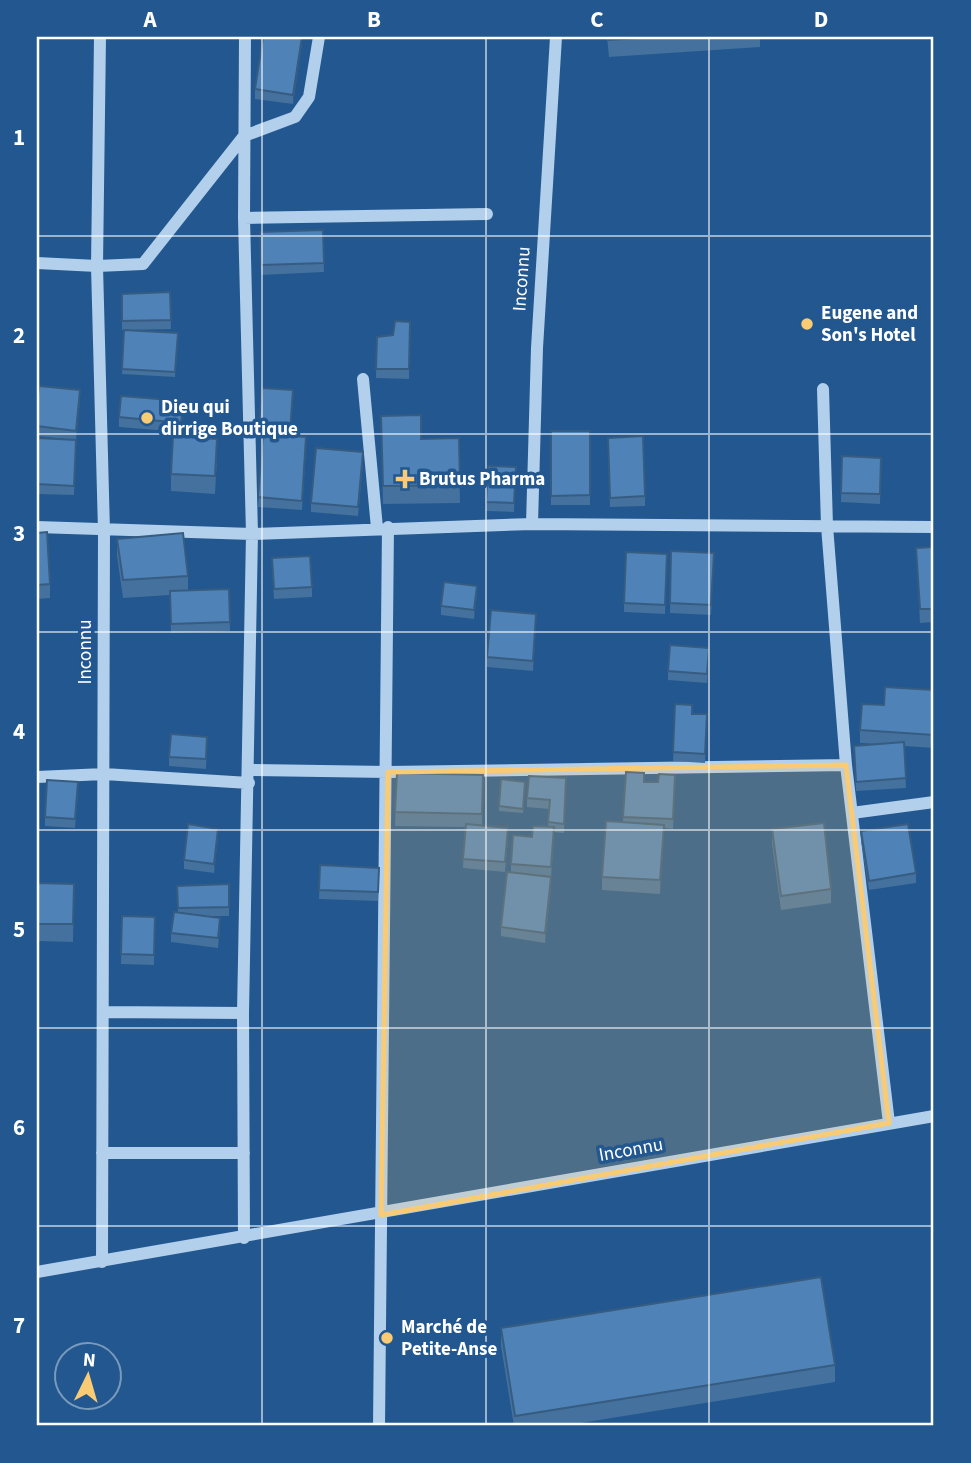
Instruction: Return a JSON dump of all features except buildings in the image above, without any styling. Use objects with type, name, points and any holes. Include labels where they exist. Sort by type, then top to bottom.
[{"type":"street","name":"Inconnu","points":[[100,37],[97,266],[104,531],[102,1262]]},
{"type":"street","points":[[244,1238],[243,1013],[252,534],[244,218],[245,37]]},
{"type":"street","points":[[37,263],[97,266],[143,264],[244,136],[295,117],[309,97],[319,37]]},
{"type":"street","name":"Inconnu","points":[[532,524],[537,348],[556,37]]},
{"type":"street","points":[[244,218],[487,214]]},
{"type":"street","points":[[363,379],[383,527],[388,772],[379,1426]]},
{"type":"street","points":[[823,389],[827,526],[846,765],[888,1123]]},
{"type":"street","points":[[37,527],[252,534],[383,527],[532,524],[934,527]]},
{"type":"street","points":[[37,777],[104,774],[249,776],[846,765]]},
{"type":"street","points":[[852,813],[934,802]]},
{"type":"street","points":[[103,1012],[243,1013]]},
{"type":"street","name":"Inconnu","points":[[37,1272],[381,1215],[934,1116]]},
{"type":"street","points":[[102,1153],[244,1153]]},
{"type":"highlighted area","points":[[846,765],[889,1123],[381,1215],[388,772]]},
{"type":"place","name":"Eugene and Son's Hotel","points":[[807,324]]},
{"type":"place","name":"Dieu qui dirrige Boutique","points":[[147,418]]},
{"type":"place","name":"Brutus Pharma","points":[[405,479]]},
{"type":"place","name":"Marché de Petite-Anse","points":[[387,1338]]}]
